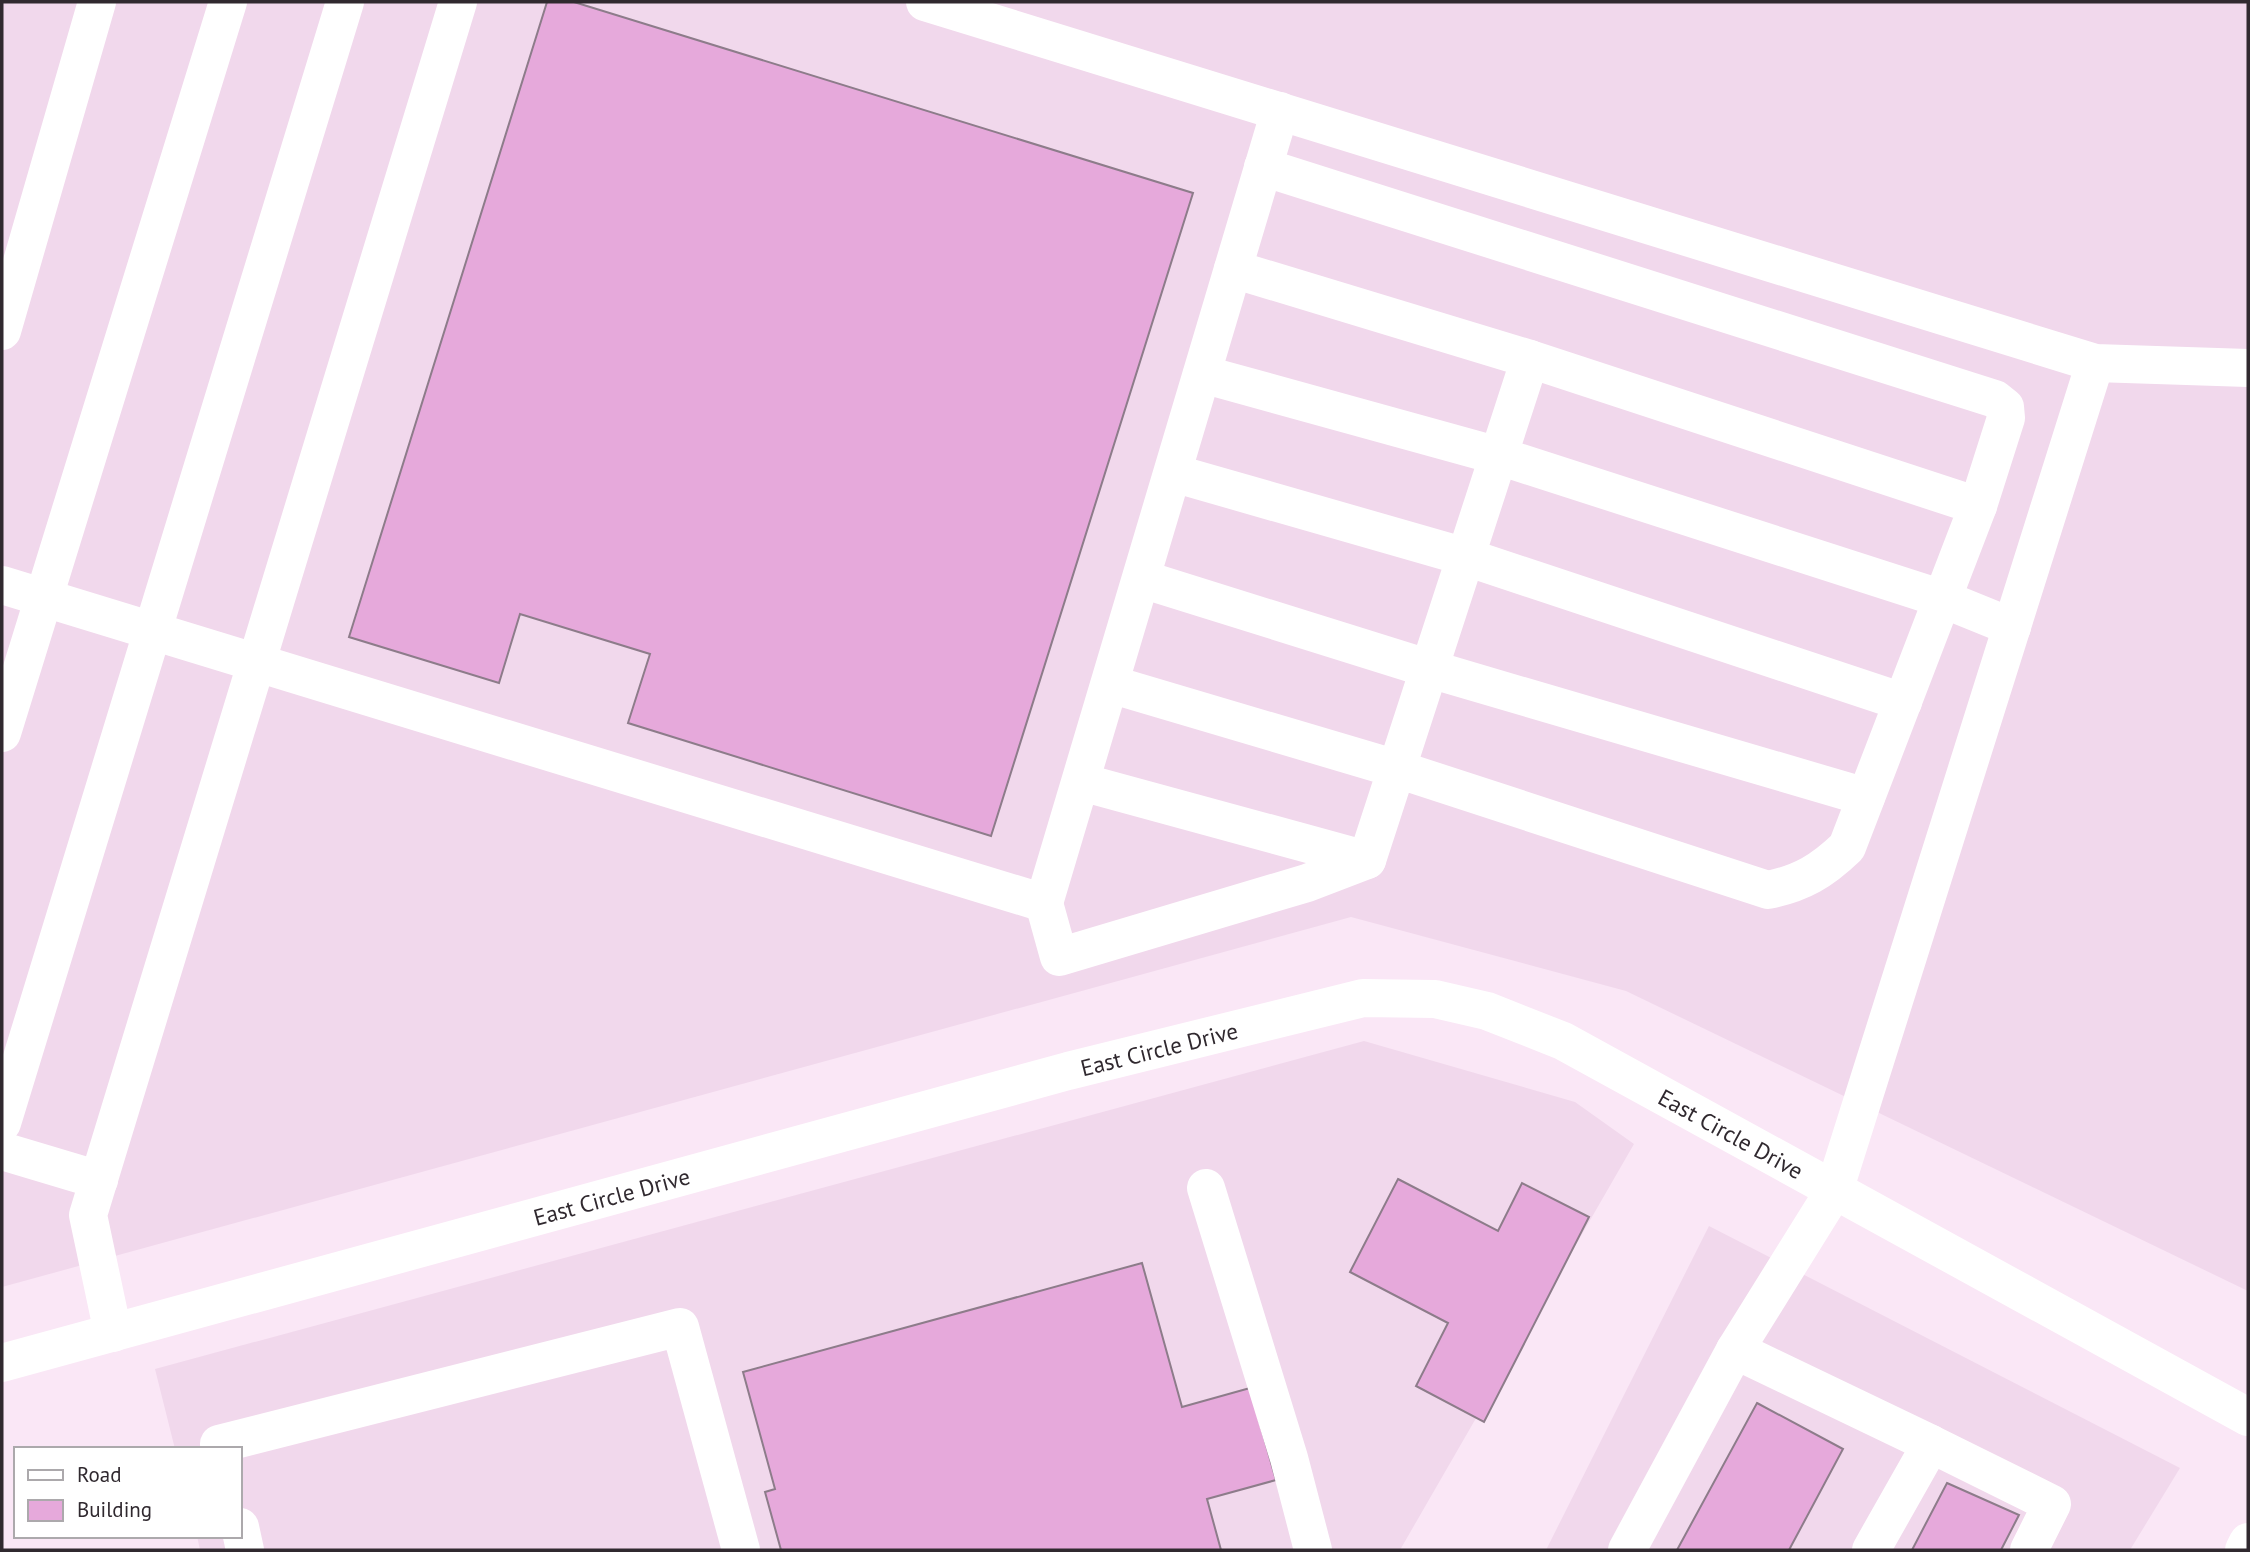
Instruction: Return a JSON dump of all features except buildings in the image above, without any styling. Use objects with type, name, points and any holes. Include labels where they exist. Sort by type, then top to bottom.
[{"type":"street","points":[[2,331],[97,2]]},
{"type":"street","points":[[2,733],[228,2]]},
{"type":"street","points":[[2,1123],[345,2]]},
{"type":"street","points":[[113,1333],[88,1215],[458,2]]},
{"type":"street","points":[[925,2],[2095,363],[2248,368]]},
{"type":"street","points":[[1280,111],[1044,903],[1059,957],[1307,883],[1367,860]]},
{"type":"street","points":[[1110,684],[1397,769],[1768,890],[1793,885],[1813,877],[1847,847],[1978,506],[2006,418],[2005,407],[1995,400],[1263,167]]},
{"type":"street","points":[[1233,269],[1530,359],[1978,506]]},
{"type":"street","points":[[1367,860],[1530,359]]},
{"type":"street","points":[[1628,1550],[1735,1350],[1834,1191],[2095,363]]},
{"type":"street","points":[[1202,374],[1499,456],[1943,599],[2012,627]]},
{"type":"street","points":[[1173,472],[1466,557],[1903,702]]},
{"type":"street","points":[[1142,579],[1430,669],[1866,797]]},
{"type":"street","points":[[2,585],[1044,903]]},
{"type":"street","points":[[1081,782],[1367,860]]},
{"type":"street","name":"East Circle Drive","points":[[2,1363],[1068,1071],[1363,998],[1434,999],[1487,1011],[1563,1041],[2248,1418]]},
{"type":"street","points":[[2,1151],[99,1180]]},
{"type":"street","points":[[1206,1188],[1289,1458],[1313,1550]]},
{"type":"street","points":[[220,1447],[219,1444],[680,1327],[741,1550]]},
{"type":"street","points":[[1735,1350],[2052,1504],[2029,1550]]},
{"type":"street","points":[[1871,1550],[1931,1444]]},
{"type":"street","points":[[2244,1550],[2248,1542]]},
{"type":"shaded area","points":[[2,2],[2248,2],[2248,1291],[1626,991],[1351,917],[2,1287]]},
{"type":"shaded area","points":[[1364,1041],[1575,1102],[1634,1144],[1400,1550],[200,1550],[197,1538],[242,1538],[242,1447],[174,1447],[155,1369]]},
{"type":"shaded area","points":[[1709,1226],[2180,1468],[2130,1550],[1546,1550]]}]
